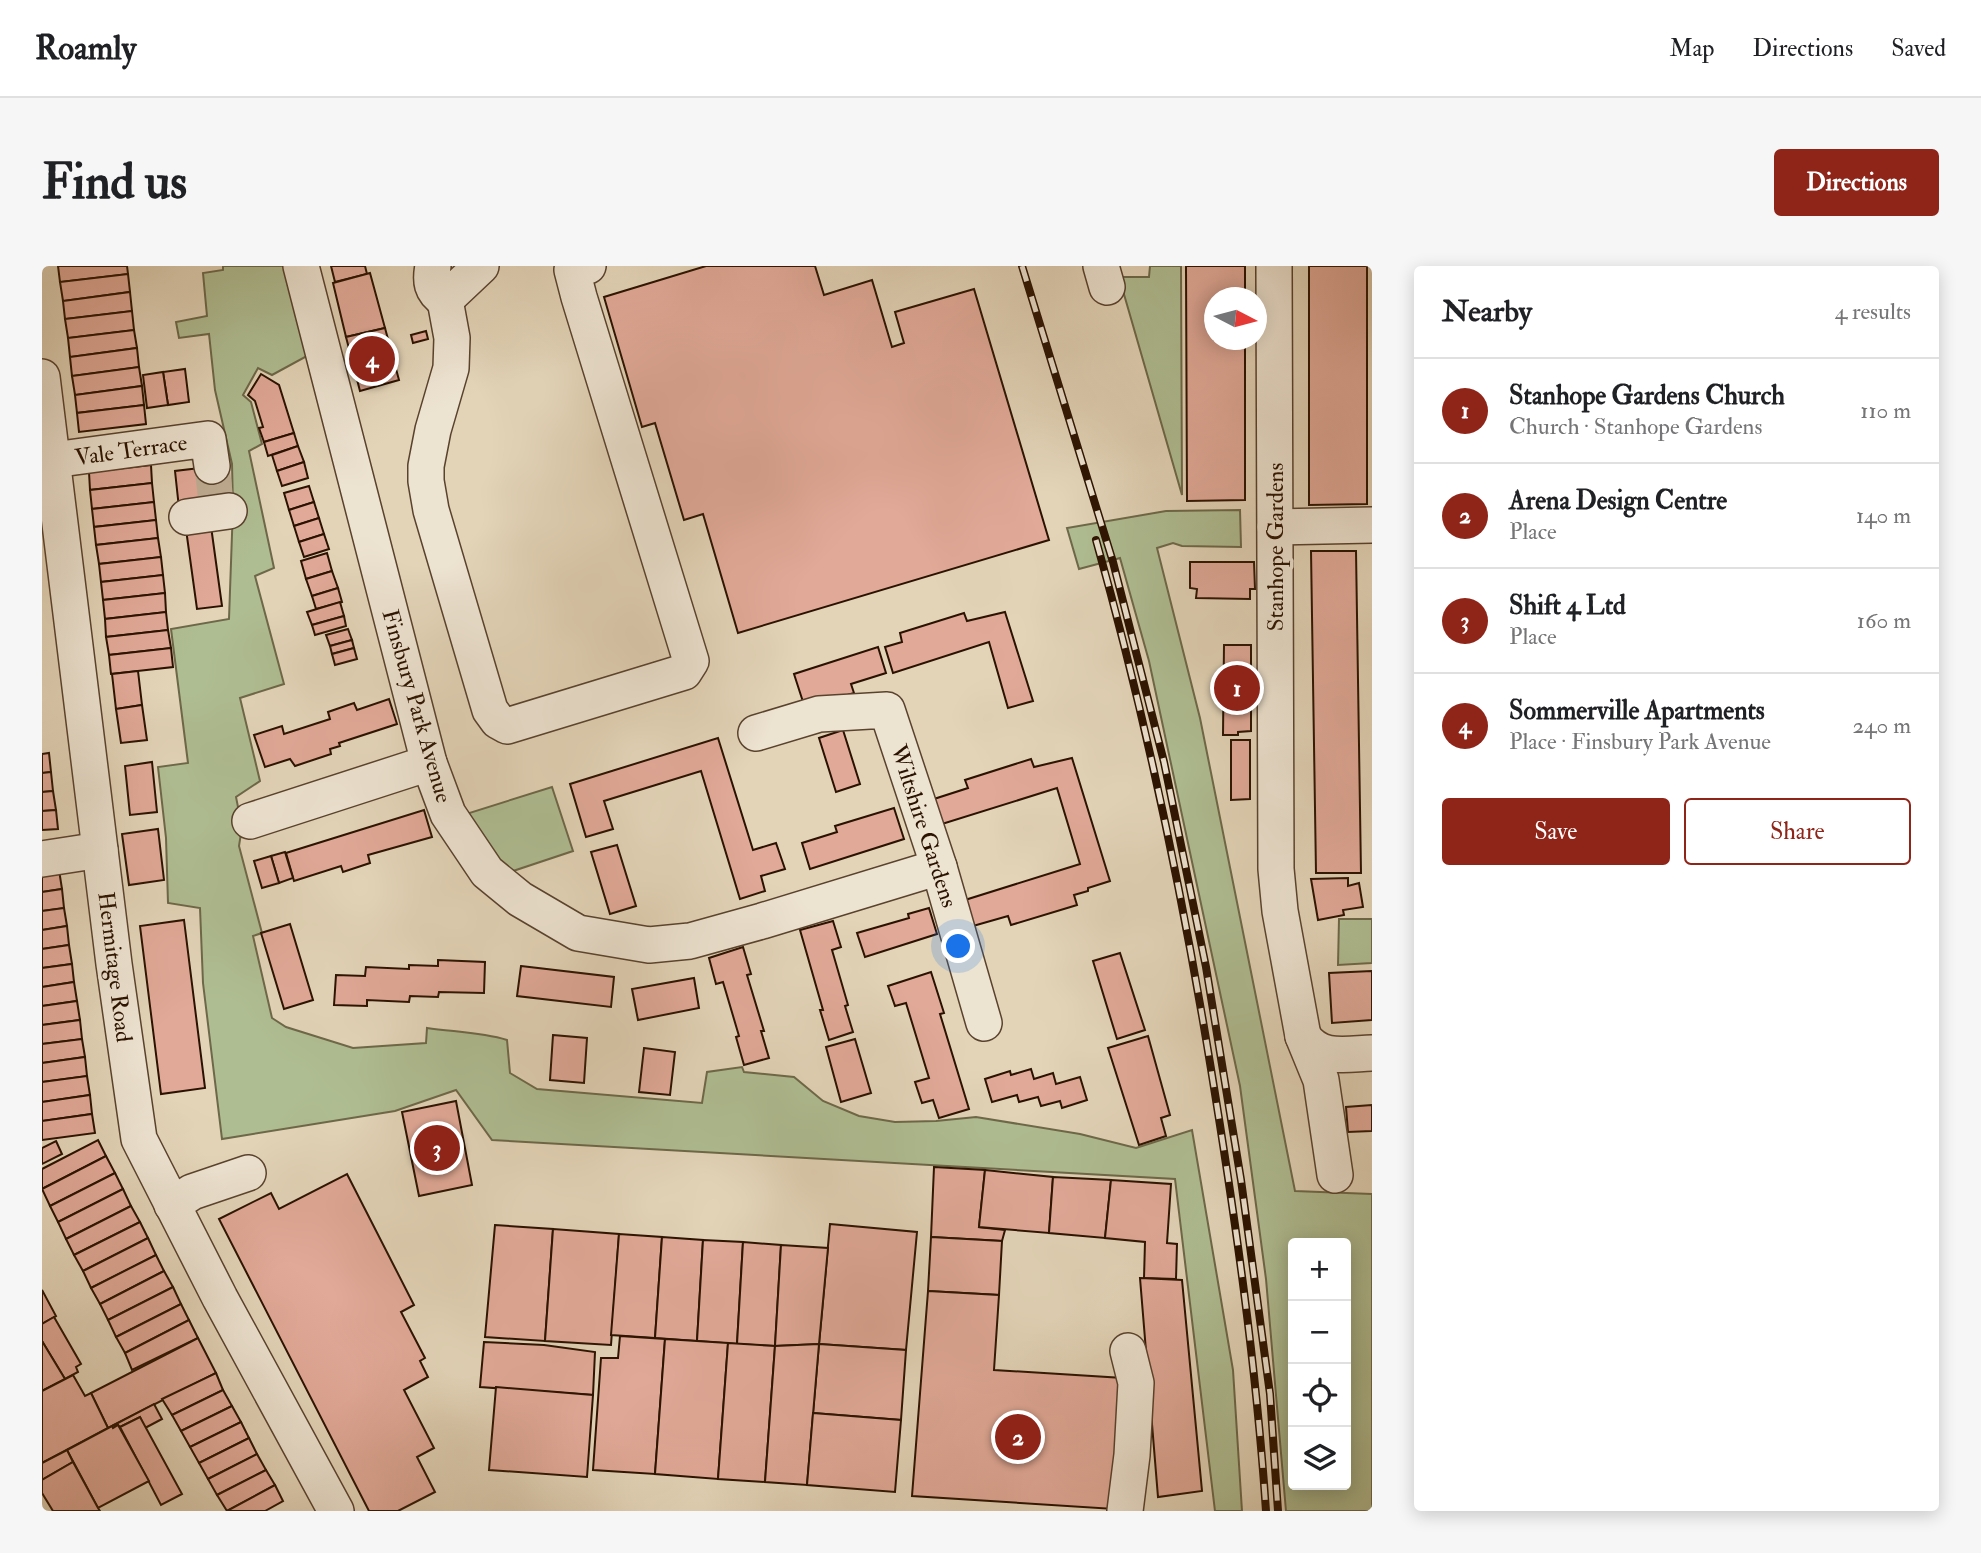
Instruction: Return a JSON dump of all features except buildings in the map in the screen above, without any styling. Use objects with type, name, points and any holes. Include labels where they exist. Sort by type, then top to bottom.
[{"type":"street","name":"Finsbury Park Avenue","points":[[301,266],[429,763],[448,814],[487,872],[520,899],[578,933],[649,944],[690,941],[939,867]]},
{"type":"street","points":[[433,266],[430,279],[436,294],[445,300],[452,338],[448,429],[426,481],[431,510],[490,710],[498,721],[507,726],[684,672],[691,661],[572,270],[588,266]]},
{"type":"street","points":[[445,300],[481,266]]},
{"type":"street","name":"Stanhope Gardens","points":[[1274,266],[1276,869],[1280,911],[1303,1036],[1321,1080],[1335,1175]]},
{"type":"street","name":"Hermitage Road","points":[[42,377],[136,1128],[141,1147],[336,1511]]},
{"type":"street","name":"Vale Terrace","points":[[53,460],[210,453]]},
{"type":"street","points":[[1275,527],[1372,526]]},
{"type":"street","name":"Wiltshire Gardens","points":[[756,733],[819,714],[887,710],[939,867],[984,1023]]},
{"type":"street","points":[[250,821],[429,763]]},
{"type":"street","points":[[42,859],[100,850]]},
{"type":"street","points":[[1303,1036],[1311,1048],[1321,1053],[1372,1053]]},
{"type":"street","points":[[172,1205],[192,1192],[248,1173]]},
{"type":"street","points":[[1125,1511],[1132,1455],[1136,1383],[1128,1351]]},
{"type":"green space","points":[[223,266],[284,266],[307,356],[272,375],[258,368],[243,395],[251,402],[262,444],[249,451],[274,568],[255,576],[284,684],[240,698],[260,781],[236,797],[242,827],[239,846],[262,933],[253,936],[272,1018],[286,1027],[353,1048],[426,1043],[427,1028],[497,1037],[507,1040],[510,1073],[537,1089],[702,1103],[707,1072],[742,1067],[744,1072],[794,1077],[823,1101],[859,1116],[895,1122],[976,1117],[1080,1134],[1136,1148],[1192,1130],[1233,1370],[1242,1511],[1215,1511],[1175,1179],[492,1140],[456,1090],[395,1111],[222,1139],[203,983],[200,908],[168,903],[166,838],[158,767],[188,763],[171,629],[229,619],[232,464],[215,390],[209,334],[179,338],[176,322],[207,316],[203,273],[223,270]]},
{"type":"green space","points":[[1150,266],[1181,266],[1182,495],[1119,277],[1149,277]]},
{"type":"green space","points":[[1240,510],[1241,547],[1182,546],[1173,543],[1157,548],[1200,718],[1295,1191],[1372,1194],[1372,1511],[1286,1511],[1266,1279],[1240,1086],[1149,661],[1120,558],[1079,569],[1067,528],[1166,511]]},
{"type":"green space","points":[[552,787],[573,851],[510,872],[478,840],[466,814]]},
{"type":"green space","points":[[1339,919],[1372,919],[1372,963],[1338,965]]},
{"type":"tunnel","points":[[212,466],[216,502]]},
{"type":"railway","points":[[1022,266],[1113,562],[1164,762],[1206,967],[1241,1180],[1270,1394],[1278,1511]]},
{"type":"railway","points":[[1096,540],[1146,737],[1200,1002],[1244,1290],[1266,1511]]},
{"type":"place","name":"Sommerville Apartments","points":[[372,359]]},
{"type":"place","name":"Stanhope Gardens Church","points":[[1237,688]]},
{"type":"place","name":"Shift 4 Ltd","points":[[437,1148]]},
{"type":"place","name":"Arena Design Centre","points":[[1018,1437]]}]
